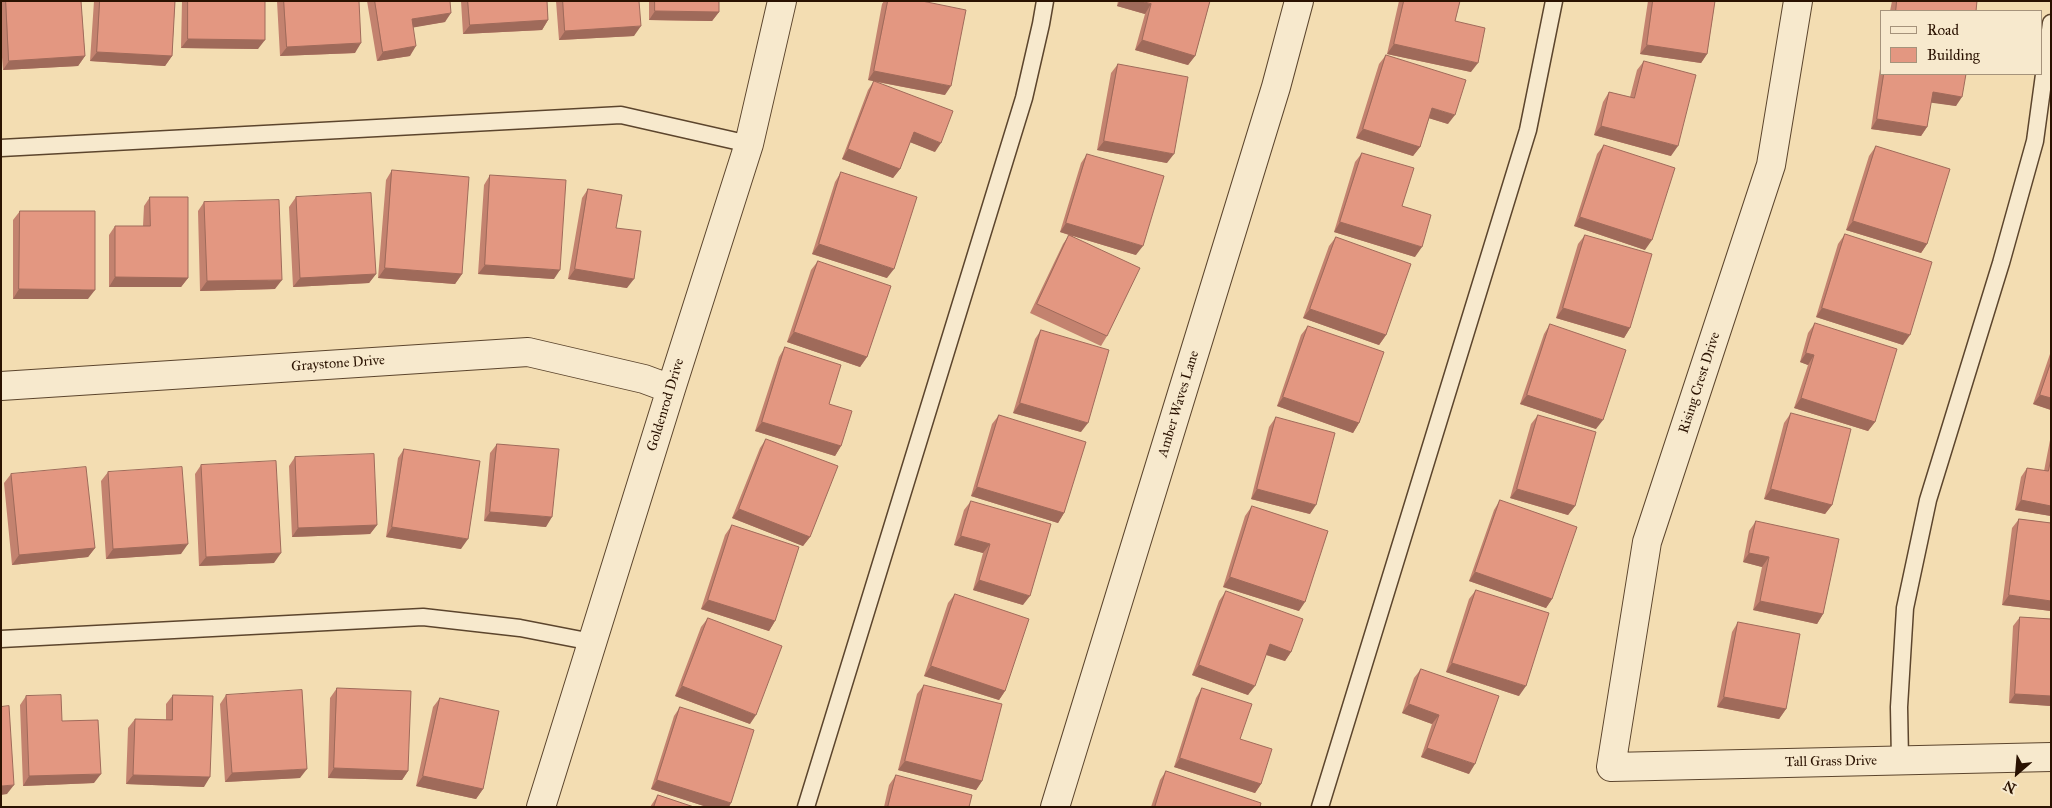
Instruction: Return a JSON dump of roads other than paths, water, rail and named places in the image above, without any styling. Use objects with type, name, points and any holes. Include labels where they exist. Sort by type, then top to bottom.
[{"type":"street","name":"Goldenrod Drive","points":[[542,807],[671,389],[750,144],[782,1]]},
{"type":"street","name":"Amber Waves Lane","points":[[1055,807],[1276,87],[1299,1]]},
{"type":"street","name":"Rising Crest Drive","points":[[1611,767],[1648,542],[1771,165],[1798,1]]},
{"type":"street","name":"Graystone Drive","points":[[1,386],[528,352],[644,379],[671,389]]},
{"type":"street","name":"Tall Grass Drive","points":[[1611,767],[2051,757]]},
{"type":"lane","points":[[806,807],[1024,98],[1042,24],[1045,1]]},
{"type":"lane","points":[[1320,807],[1528,130],[1554,1]]},
{"type":"lane","points":[[1900,760],[1899,707],[1905,608],[1928,500],[2002,263],[2035,141],[2051,23]]},
{"type":"lane","points":[[1,148],[621,115],[750,144]]},
{"type":"lane","points":[[1,639],[423,617],[520,628],[592,642]]}]
